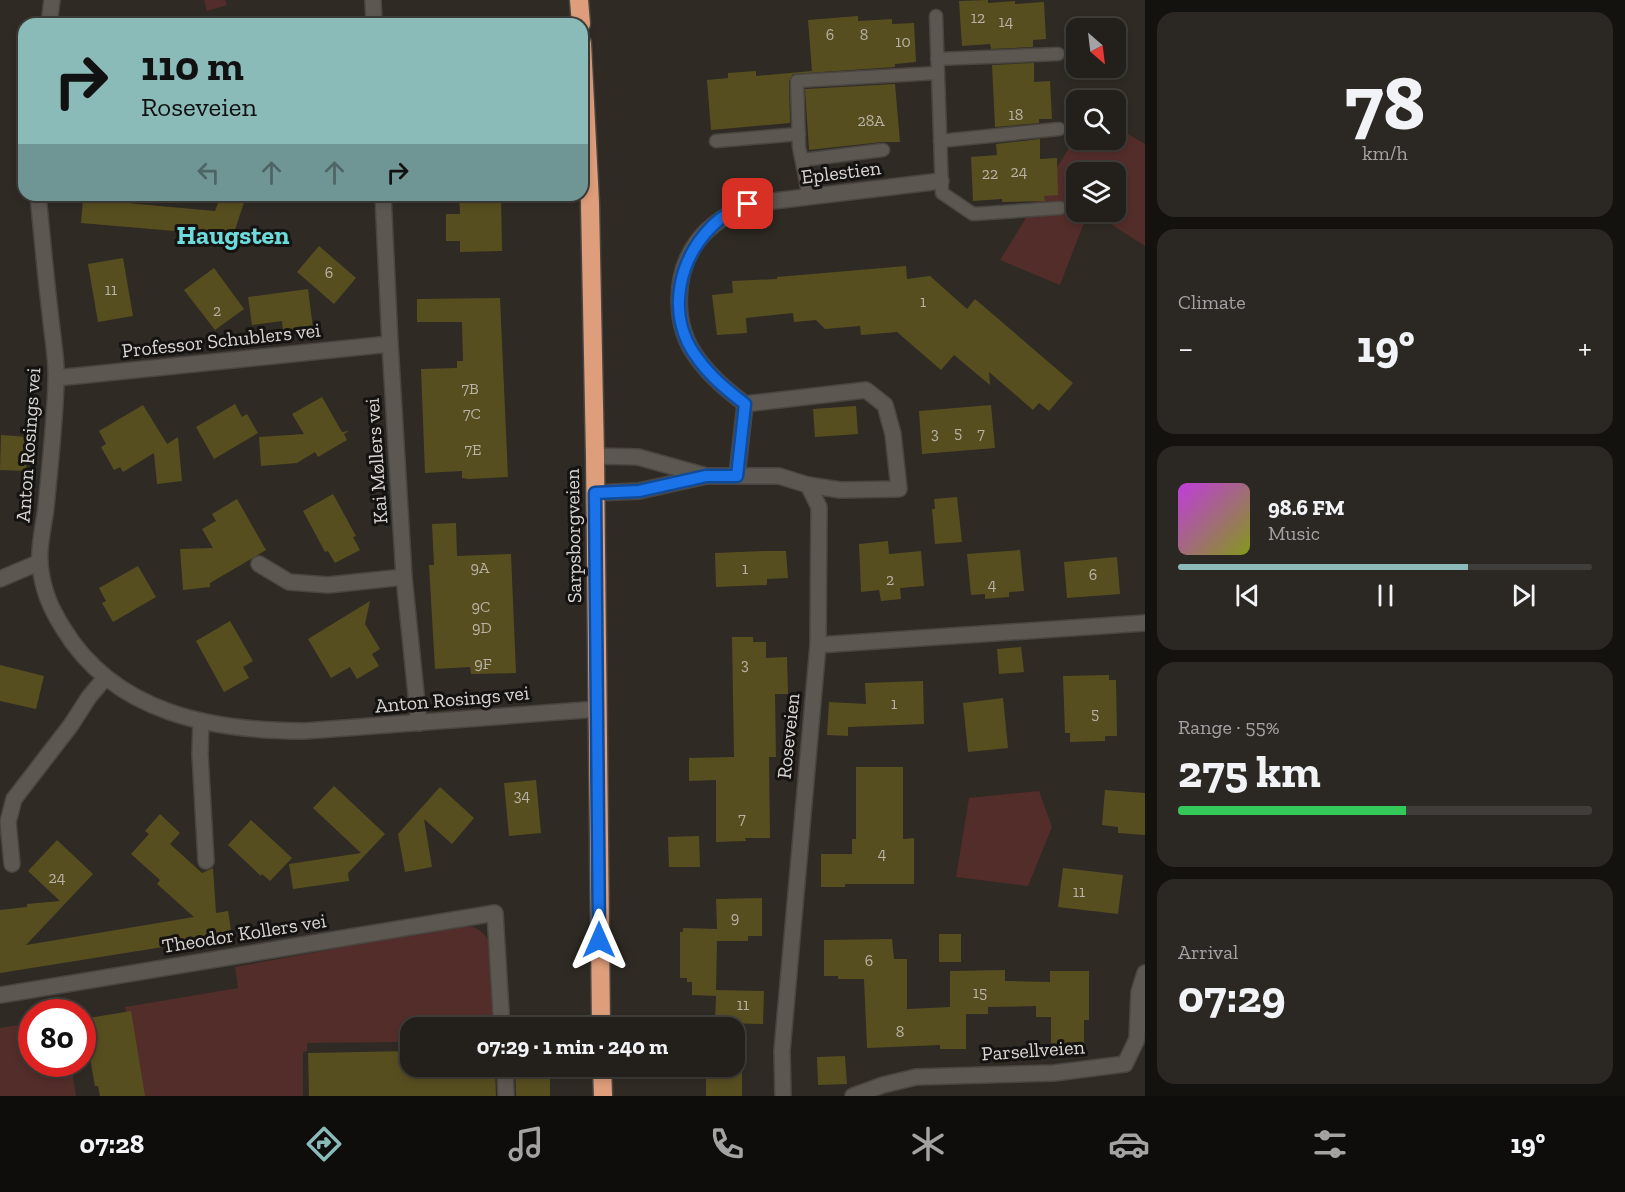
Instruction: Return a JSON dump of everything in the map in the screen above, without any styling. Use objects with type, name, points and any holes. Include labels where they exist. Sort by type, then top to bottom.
[{"type":"highway","points":[[579,0],[580,18]]},
{"type":"highway","name":"Sarpsborgveien","points":[[588,163],[595,456],[601,1017]]},
{"type":"highway","points":[[602,1077],[603,1096]]},
{"type":"street","points":[[50,18],[52,0]]},
{"type":"street","points":[[373,0],[374,18]]},
{"type":"street","name":"Eplestien","points":[[745,404],[720,385],[696,358],[683,330],[678,298],[683,270],[697,242],[721,219],[748,204],[941,181]]},
{"type":"street","name":"Anton Rosings vei","points":[[39,201],[56,378],[40,562],[43,584],[49,605],[84,658],[105,678],[142,701],[173,714],[228,727],[269,731],[305,731],[598,709]]},
{"type":"street","name":"Kai Møllers vei","points":[[383,201],[404,577],[419,723]]},
{"type":"street","name":"Professor Schublers vei","points":[[56,378],[390,344]]},
{"type":"street","points":[[595,493],[639,491],[706,476],[737,476],[779,476],[808,485],[840,489],[899,489],[893,434],[885,405],[866,390],[745,404],[737,476]]},
{"type":"street","points":[[595,456],[638,457],[706,476]]},
{"type":"street","name":"Roseveien","points":[[783,1096],[782,1051],[818,645],[819,507],[808,485]]},
{"type":"street","points":[[0,579],[40,562]]},
{"type":"street","points":[[259,564],[289,582],[327,585],[404,577]]},
{"type":"street","points":[[818,645],[1145,623]]},
{"type":"street","points":[[12,864],[8,822],[14,798],[105,678]]},
{"type":"street","points":[[201,721],[200,754],[206,861]]},
{"type":"street","name":"Theodor Kollers vei","points":[[0,995],[495,914],[501,1017]]},
{"type":"street","name":"Parsellveien","points":[[853,1096],[883,1085],[916,1077],[1054,1072],[1125,1064],[1137,1039],[1139,992],[1145,973]]},
{"type":"street","points":[[505,1077],[506,1096]]},
{"type":"lane","points":[[936,16],[942,193],[973,214],[1060,208]]},
{"type":"lane","points":[[937,59],[1058,54]]},
{"type":"lane","points":[[809,197],[799,134],[797,81],[938,74]]},
{"type":"lane","points":[[940,141],[1059,129]]},
{"type":"lane","points":[[716,141],[799,134]]},
{"type":"lane","points":[[802,160],[883,150]]},
{"type":"shaded area","points":[[204,0],[225,0],[227,5],[207,11]]},
{"type":"shaded area","points":[[1126,133],[1145,144],[1145,246],[1108,222],[1126,222],[1126,162],[1066,162],[1066,222],[1084,222],[1060,285],[1000,260],[1068,150],[1126,150]]},
{"type":"shaded area","points":[[1039,791],[1052,827],[1028,886],[956,877],[969,798]]},
{"type":"shaded area","points":[[464,925],[480,931],[490,945],[494,1017],[400,1017],[400,1042],[307,1043],[307,1051],[303,1052],[303,1096],[141,1096],[125,1007],[238,988],[235,967]]},
{"type":"shaded area","points":[[18,1025],[18,1077],[73,1077],[76,1096],[0,1096],[0,1028]]},
{"type":"building","points":[[988,0],[988,3],[1015,1],[1015,4],[1044,2],[1046,39],[1033,40],[1033,47],[991,49],[990,44],[962,46],[959,1]]},
{"type":"building","points":[[858,16],[858,21],[892,19],[892,24],[914,23],[916,62],[895,64],[895,67],[793,74],[789,81],[790,123],[711,130],[707,80],[728,78],[728,73],[756,71],[756,76],[812,71],[808,20]]},
{"type":"building","points":[[1034,63],[1034,82],[1050,81],[1052,119],[1039,119],[1039,123],[995,127],[992,65]]},
{"type":"building","points":[[895,84],[900,142],[809,150],[805,89]]},
{"type":"building","points":[[1040,139],[1040,159],[1057,158],[1058,195],[1044,196],[1045,201],[1002,202],[1002,199],[973,201],[971,157],[997,155],[996,144]]},
{"type":"building","points":[[83,201],[215,211],[219,201],[244,201],[233,236],[81,223]]},
{"type":"building","points":[[459,201],[501,201],[502,251],[460,252],[460,241],[446,241],[446,214],[460,214]]},
{"type":"building","points":[[319,246],[356,278],[334,304],[297,272]]},
{"type":"building","points":[[123,258],[133,316],[98,322],[88,264]]},
{"type":"building","points":[[906,266],[907,279],[930,276],[967,309],[975,299],[1073,383],[1049,411],[1039,403],[1033,410],[989,372],[990,385],[954,355],[941,370],[897,332],[861,335],[860,326],[825,329],[816,320],[794,322],[793,313],[746,318],[747,333],[717,335],[712,295],[733,293],[732,281],[777,279],[777,277]]},
{"type":"building","points":[[214,268],[244,309],[215,330],[184,290]]},
{"type":"building","points":[[308,289],[313,328],[283,331],[282,321],[252,325],[248,297]]},
{"type":"building","points":[[500,298],[508,477],[469,479],[462,478],[462,471],[425,473],[421,369],[457,368],[457,361],[463,361],[462,322],[417,322],[417,299]]},
{"type":"building","points":[[322,397],[342,432],[349,431],[344,434],[347,440],[318,457],[315,452],[297,463],[261,466],[259,437],[304,434],[292,414]]},
{"type":"building","points":[[235,404],[242,417],[247,414],[258,433],[214,459],[196,427]]},
{"type":"building","points":[[143,405],[167,444],[178,437],[182,481],[157,484],[154,453],[123,472],[120,467],[114,470],[101,447],[106,444],[99,431]]},
{"type":"building","points":[[991,405],[995,448],[922,454],[919,411]]},
{"type":"building","points":[[856,406],[858,434],[815,437],[813,409]]},
{"type":"building","points":[[1,435],[29,437],[26,471],[0,470]]},
{"type":"building","points":[[333,494],[356,536],[353,537],[360,550],[335,563],[328,551],[325,552],[303,511]]},
{"type":"building","points":[[957,497],[962,542],[935,544],[932,509],[935,509],[934,499]]},
{"type":"building","points":[[237,499],[266,550],[210,583],[210,587],[183,590],[180,549],[213,548],[202,529],[216,521],[212,514]]},
{"type":"building","points":[[456,523],[457,556],[511,554],[516,673],[471,674],[470,667],[435,669],[429,565],[434,565],[432,524]]},
{"type":"building","points":[[888,541],[889,554],[921,551],[924,586],[900,588],[901,599],[881,601],[879,590],[861,592],[859,544]]},
{"type":"building","points":[[1020,550],[1024,591],[1009,592],[1009,597],[985,599],[985,594],[971,595],[967,554]]},
{"type":"building","points":[[786,551],[788,578],[767,579],[767,585],[716,587],[715,553]]},
{"type":"building","points":[[1117,557],[1120,594],[1067,598],[1064,562]]},
{"type":"building","points":[[138,566],[156,597],[113,622],[102,603],[106,601],[99,588]]},
{"type":"building","points":[[370,601],[365,624],[380,649],[372,654],[379,666],[357,679],[350,667],[331,678],[308,639]]},
{"type":"building","points":[[230,621],[253,661],[243,667],[249,678],[224,692],[196,641]]},
{"type":"building","points":[[732,637],[753,637],[753,642],[766,642],[766,658],[787,657],[788,694],[775,694],[776,757],[769,757],[770,838],[745,838],[746,841],[716,842],[716,780],[689,781],[689,758],[734,757]]},
{"type":"building","points":[[1021,647],[1024,672],[999,674],[997,649]]},
{"type":"building","points":[[0,665],[44,676],[36,709],[0,701]]},
{"type":"building","points":[[1109,675],[1109,680],[1116,680],[1117,736],[1105,736],[1105,741],[1070,742],[1070,733],[1065,733],[1063,676]]},
{"type":"building","points":[[923,681],[924,724],[848,727],[848,736],[827,735],[829,702],[866,704],[865,683]]},
{"type":"building","points":[[1003,698],[1008,748],[968,752],[963,703]]},
{"type":"building","points":[[856,767],[903,767],[903,839],[914,838],[914,884],[845,884],[845,887],[821,887],[821,854],[852,854],[852,839],[856,839]]},
{"type":"building","points":[[536,780],[541,833],[509,836],[504,783]]},
{"type":"building","points":[[334,786],[385,834],[348,873],[349,881],[293,889],[289,864],[361,853],[313,808]]},
{"type":"building","points":[[440,787],[474,818],[452,844],[424,819],[432,867],[405,872],[398,834]]},
{"type":"building","points":[[1105,790],[1145,793],[1145,835],[1118,833],[1118,827],[1102,825]]},
{"type":"building","points":[[160,814],[180,833],[170,844],[202,873],[213,868],[216,913],[228,911],[232,936],[0,973],[0,910],[27,907],[27,904],[60,901],[28,871],[57,840],[93,874],[26,945],[194,917],[157,884],[160,880],[131,854],[149,834],[145,831]]},
{"type":"building","points":[[251,820],[292,858],[270,881],[262,874],[261,876],[228,845]]},
{"type":"building","points":[[699,836],[700,867],[669,867],[668,837]]},
{"type":"building","points":[[1063,868],[1123,875],[1118,914],[1058,907]]},
{"type":"building","points":[[762,898],[762,936],[748,936],[748,941],[717,941],[716,990],[764,991],[763,1024],[745,1024],[745,1017],[715,1017],[716,996],[692,995],[692,982],[687,982],[687,978],[680,978],[680,932],[683,932],[683,928],[717,929],[716,899]]},
{"type":"building","points":[[939,934],[961,934],[961,962],[939,962]]},
{"type":"building","points":[[892,939],[894,959],[907,959],[907,1009],[950,1007],[950,971],[1005,970],[1005,981],[1050,982],[1050,971],[1089,971],[1089,1020],[1084,1020],[1084,1048],[1051,1048],[1051,1017],[1036,1017],[1036,1006],[988,1007],[988,1014],[966,1014],[966,1049],[940,1049],[940,1045],[867,1048],[864,979],[838,979],[838,976],[824,976],[824,940]]},
{"type":"building","points":[[131,1011],[145,1096],[100,1096],[93,1077],[96,1077],[96,1017]]},
{"type":"building","points":[[400,1051],[400,1077],[495,1077],[496,1096],[309,1096],[308,1053]]},
{"type":"building","points":[[845,1056],[847,1084],[818,1085],[817,1057]]},
{"type":"building","points":[[515,1077],[550,1077],[550,1096],[516,1096]]},
{"type":"building","points":[[706,1077],[742,1077],[742,1096],[706,1096]]},
{"type":"district","name":"Haugsten","points":[[233,235]]},
{"type":"route","points":[[599,940],[595,493],[639,491],[706,476],[737,476],[745,404],[720,385],[696,358],[683,330],[678,298],[683,270],[697,242],[721,219],[748,204]]}]
